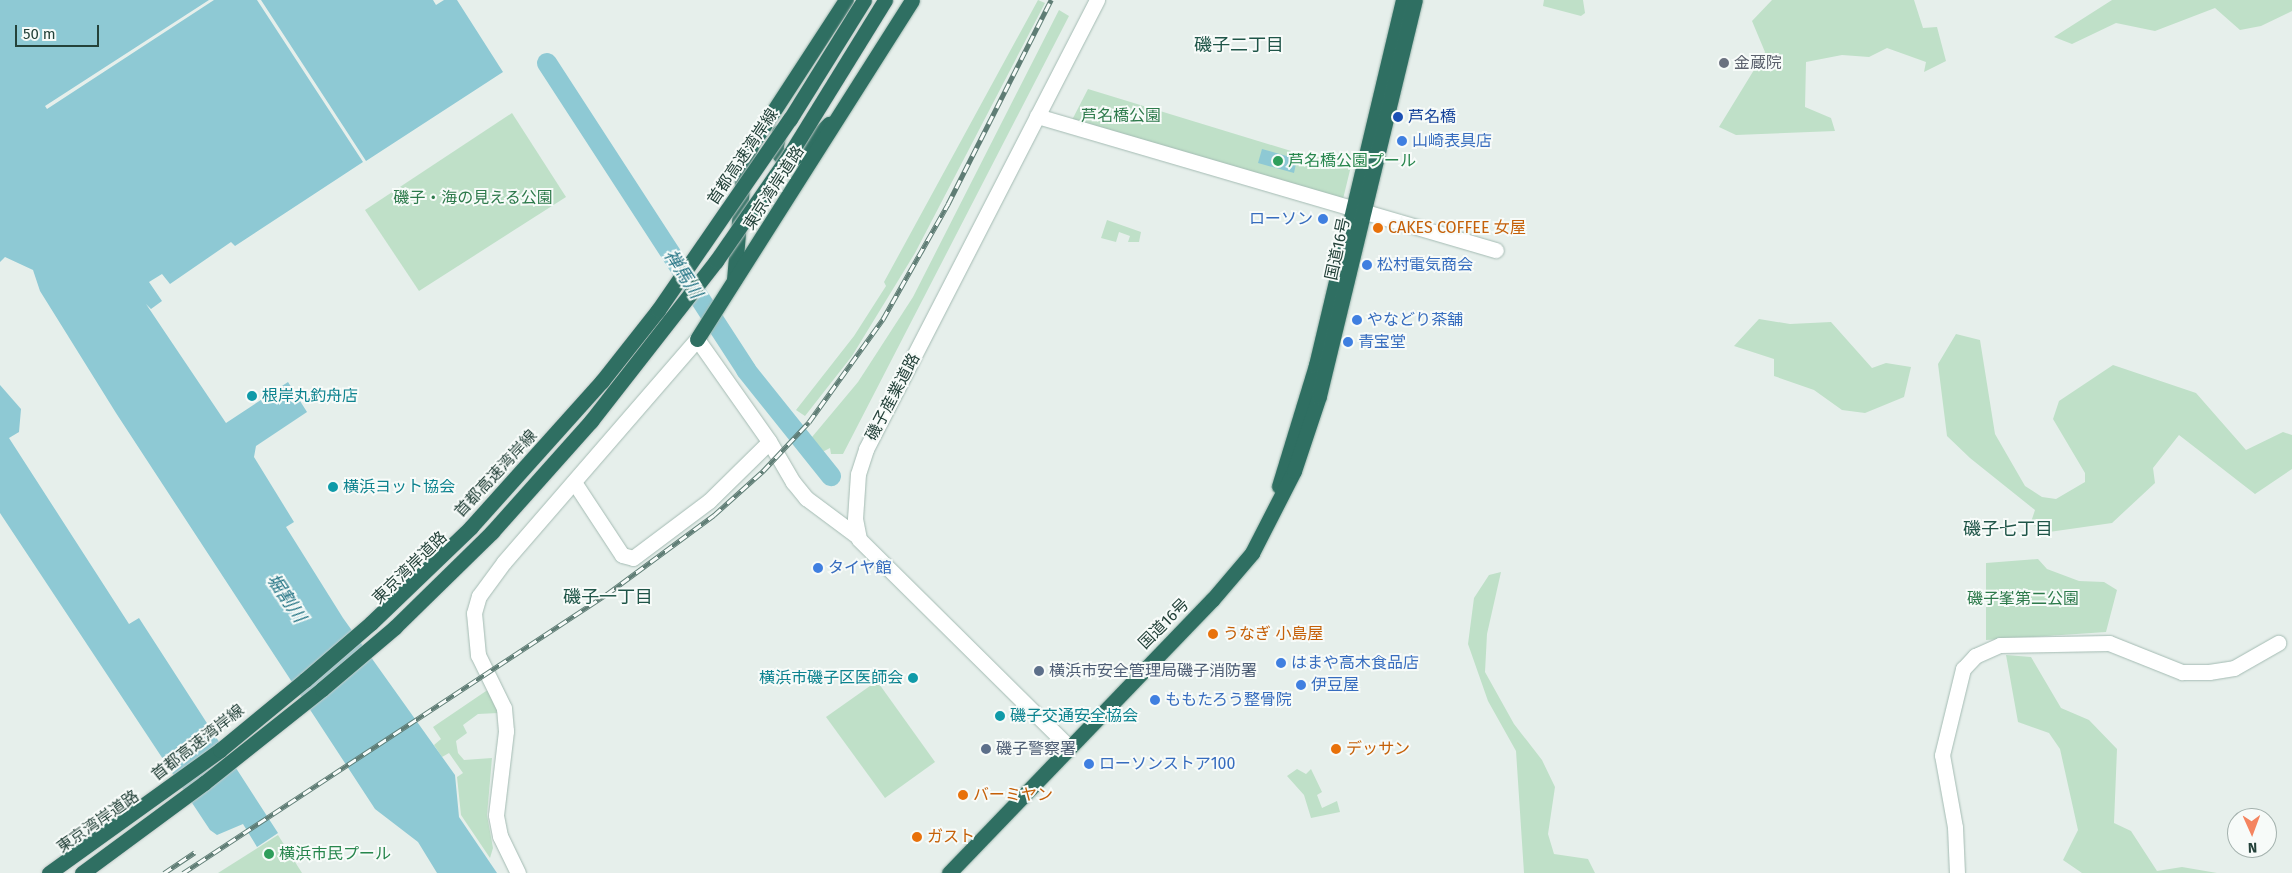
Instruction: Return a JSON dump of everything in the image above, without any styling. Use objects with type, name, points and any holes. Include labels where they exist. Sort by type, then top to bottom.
[{"type":"highway","name":"東京湾岸道路","points":[[733,284],[744,164],[752,144],[791,87],[846,0]]},
{"type":"highway","name":"首都高速湾岸線","points":[[49,873],[220,750],[298,686],[371,623],[477,520],[596,388],[658,310],[790,119],[864,0]]},
{"type":"highway","name":"東京湾岸道路","points":[[56,873],[184,782],[316,677],[471,533],[543,457],[608,381],[683,284],[792,123],[868,0]]},
{"type":"highway","name":"東京湾岸道路","points":[[82,873],[204,783],[322,689],[396,627],[492,532],[591,422],[716,261],[790,154],[885,0]]},
{"type":"highway","points":[[88,873],[220,775],[395,631],[490,540],[552,474],[665,337],[738,236],[812,127],[889,0]]},
{"type":"highway","name":"東京湾岸道路","points":[[697,339],[844,112],[912,0]]},
{"type":"highway","name":"国道16号","points":[[1358,210],[1403,0]]},
{"type":"highway","name":"国道16号","points":[[950,871],[1245,564],[1277,500],[1280,476],[1316,365],[1415,0]]},
{"type":"highway","name":"東京湾岸道路","points":[[791,87],[775,149],[783,159],[797,158],[844,112]]},
{"type":"street","name":"磯子産業道路","points":[[857,536],[855,519],[858,474],[866,449],[1097,0]]},
{"type":"street","points":[[1037,116],[1496,250]]},
{"type":"street","points":[[518,873],[500,836],[496,815],[504,751],[504,708],[478,655],[474,613],[479,596],[492,577],[697,339],[785,470]]},
{"type":"street","points":[[749,415],[765,446],[806,498],[857,536],[1069,747]]},
{"type":"street","points":[[574,482],[622,555],[633,558],[709,501],[765,446]]},
{"type":"street","points":[[1957,873],[1955,827],[1942,755],[1963,669],[1975,656],[2000,644],[2110,643],[2182,672],[2209,672],[2234,668],[2278,643]]},
{"type":"green space","points":[[1038,0],[1045,3],[915,253],[852,356],[805,416],[796,410],[854,336],[886,286],[884,282]]},
{"type":"green space","points":[[1544,0],[1583,0],[1585,13],[1581,16],[1543,6]]},
{"type":"green space","points":[[1772,0],[1914,0],[1923,28],[1937,27],[1946,61],[1924,72],[1926,62],[1887,48],[1869,57],[1842,55],[1806,62],[1805,107],[1831,118],[1835,131],[1736,135],[1719,127],[1765,52],[1752,21]]},
{"type":"green space","points":[[2112,0],[2292,0],[2292,11],[2261,26],[2240,30],[2215,8],[2155,31],[2116,23],[2072,44],[2054,37]]},
{"type":"green space","points":[[1059,10],[1069,16],[843,454],[831,454],[830,448],[809,459],[802,449],[858,382],[913,297]]},
{"type":"green space","name":"芦名橋公園","points":[[1088,89],[1314,158],[1315,156],[1351,166],[1343,199],[1072,120]]},
{"type":"green space","name":"磯子・海の見える公園","points":[[512,113],[566,197],[419,291],[365,210]]},
{"type":"green space","points":[[1107,220],[1141,232],[1139,242],[1128,242],[1130,236],[1119,232],[1116,242],[1101,238]]},
{"type":"green space","points":[[1759,319],[1790,324],[1831,322],[1872,368],[1886,363],[1911,367],[1904,397],[1865,413],[1842,410],[1814,390],[1774,376],[1774,359],[1734,346]]},
{"type":"green space","points":[[1956,334],[1980,340],[1995,434],[2025,486],[2042,497],[2056,499],[2085,482],[2085,473],[2053,419],[2059,401],[2113,365],[2196,393],[2246,450],[2283,432],[2292,435],[2292,469],[2255,494],[2179,435],[2153,468],[2155,483],[2112,523],[2042,533],[2031,522],[2035,510],[1970,458],[1947,436],[1938,364]]},
{"type":"green space","name":"磯子峯第二公園","points":[[2038,559],[2047,569],[2079,581],[2104,582],[2117,590],[2106,632],[1986,640],[1986,563]]},
{"type":"green space","points":[[1501,572],[1487,634],[1485,672],[1514,724],[1542,760],[1555,787],[1548,834],[1554,854],[1588,859],[1595,873],[1524,873],[1516,751],[1488,701],[1468,644],[1474,598],[1489,575]]},
{"type":"green space","points":[[2006,655],[2031,657],[2061,708],[2089,720],[2117,749],[2114,823],[2131,831],[2157,871],[2182,867],[2217,873],[2082,873],[2063,860],[2078,830],[2060,749],[2049,733],[2018,722]]},
{"type":"green space","points":[[877,681],[935,762],[885,798],[826,717]]},
{"type":"green space","points":[[489,689],[495,699],[498,713],[478,714],[463,725],[467,733],[456,741],[458,753],[464,760],[492,758],[487,815],[493,848],[490,858],[461,815],[457,777],[463,773],[449,753],[442,757],[434,745],[441,739],[433,727]]},
{"type":"green space","points":[[1297,769],[1306,774],[1311,769],[1322,792],[1317,795],[1322,808],[1337,801],[1340,812],[1311,818],[1304,795],[1287,776]]},
{"type":"green space","name":"横浜市民プール","points":[[278,835],[302,873],[218,873]]},
{"type":"water","name":"堀割川","points":[[0,0],[209,0],[45,106],[47,109],[214,0],[257,0],[363,162],[235,246],[231,242],[170,284],[162,274],[149,282],[162,301],[151,309],[146,304],[226,423],[288,382],[307,412],[256,446],[254,457],[294,522],[286,527],[343,618],[455,775],[459,817],[497,873],[437,873],[418,842],[375,809],[116,413],[40,291],[33,270],[5,257],[0,262]]},
{"type":"water","points":[[261,0],[433,0],[436,5],[444,0],[457,0],[503,72],[366,161]]},
{"type":"water","name":"芦名橋公園プール","points":[[1262,149],[1297,159],[1294,173],[1258,163]]},
{"type":"water","points":[[0,385],[21,409],[19,432],[9,438],[129,624],[139,618],[278,833],[257,847],[243,824],[217,835],[210,830],[0,513]]},
{"type":"waterway","name":"禅馬川","points":[[547,63],[746,370],[831,476]]},
{"type":"railway","points":[[183,873],[607,594],[714,515],[763,471],[809,422],[883,319],[948,204],[1051,0]]},
{"type":"railway","points":[[164,873],[195,852]]},
{"type":"place","name":"金蔵院","points":[[1724,63]]},
{"type":"place","name":"芦名橋","points":[[1398,117]]},
{"type":"place","name":"山崎表具店","points":[[1402,141]]},
{"type":"place","name":"芦名橋公園プール","points":[[1278,161]]},
{"type":"place","name":"ローソン","points":[[1323,219]]},
{"type":"place","name":"CAKES COFFEE 女屋","points":[[1378,228]]},
{"type":"place","name":"松村電気商会","points":[[1367,265]]},
{"type":"place","name":"やなどり茶舗","points":[[1357,320]]},
{"type":"place","name":"青宝堂","points":[[1348,342]]},
{"type":"place","name":"根岸丸釣舟店","points":[[252,396]]},
{"type":"place","name":"横浜ヨット協会","points":[[333,487]]},
{"type":"place","name":"タイヤ館","points":[[818,568]]},
{"type":"place","name":"うなぎ 小島屋","points":[[1213,634]]},
{"type":"place","name":"はまや高木食品店","points":[[1281,663]]},
{"type":"place","name":"横浜市安全管理局磯子消防署","points":[[1039,671]]},
{"type":"place","name":"横浜市磯子区医師会","points":[[913,678]]},
{"type":"place","name":"伊豆屋","points":[[1301,685]]},
{"type":"place","name":"ももたろう整骨院","points":[[1155,700]]},
{"type":"place","name":"磯子交通安全協会","points":[[1000,716]]},
{"type":"place","name":"磯子警察署","points":[[986,749]]},
{"type":"place","name":"デッサン","points":[[1336,749]]},
{"type":"place","name":"ローソンストア100","points":[[1089,764]]},
{"type":"place","name":"バーミヤン","points":[[963,795]]},
{"type":"place","name":"ガスト","points":[[917,837]]},
{"type":"place","name":"横浜市民プール","points":[[269,854]]},
{"type":"district","name":"磯子二丁目","points":[[1239,45]]},
{"type":"district","name":"磯子七丁目","points":[[2008,529]]},
{"type":"district","name":"磯子一丁目","points":[[608,597]]}]
